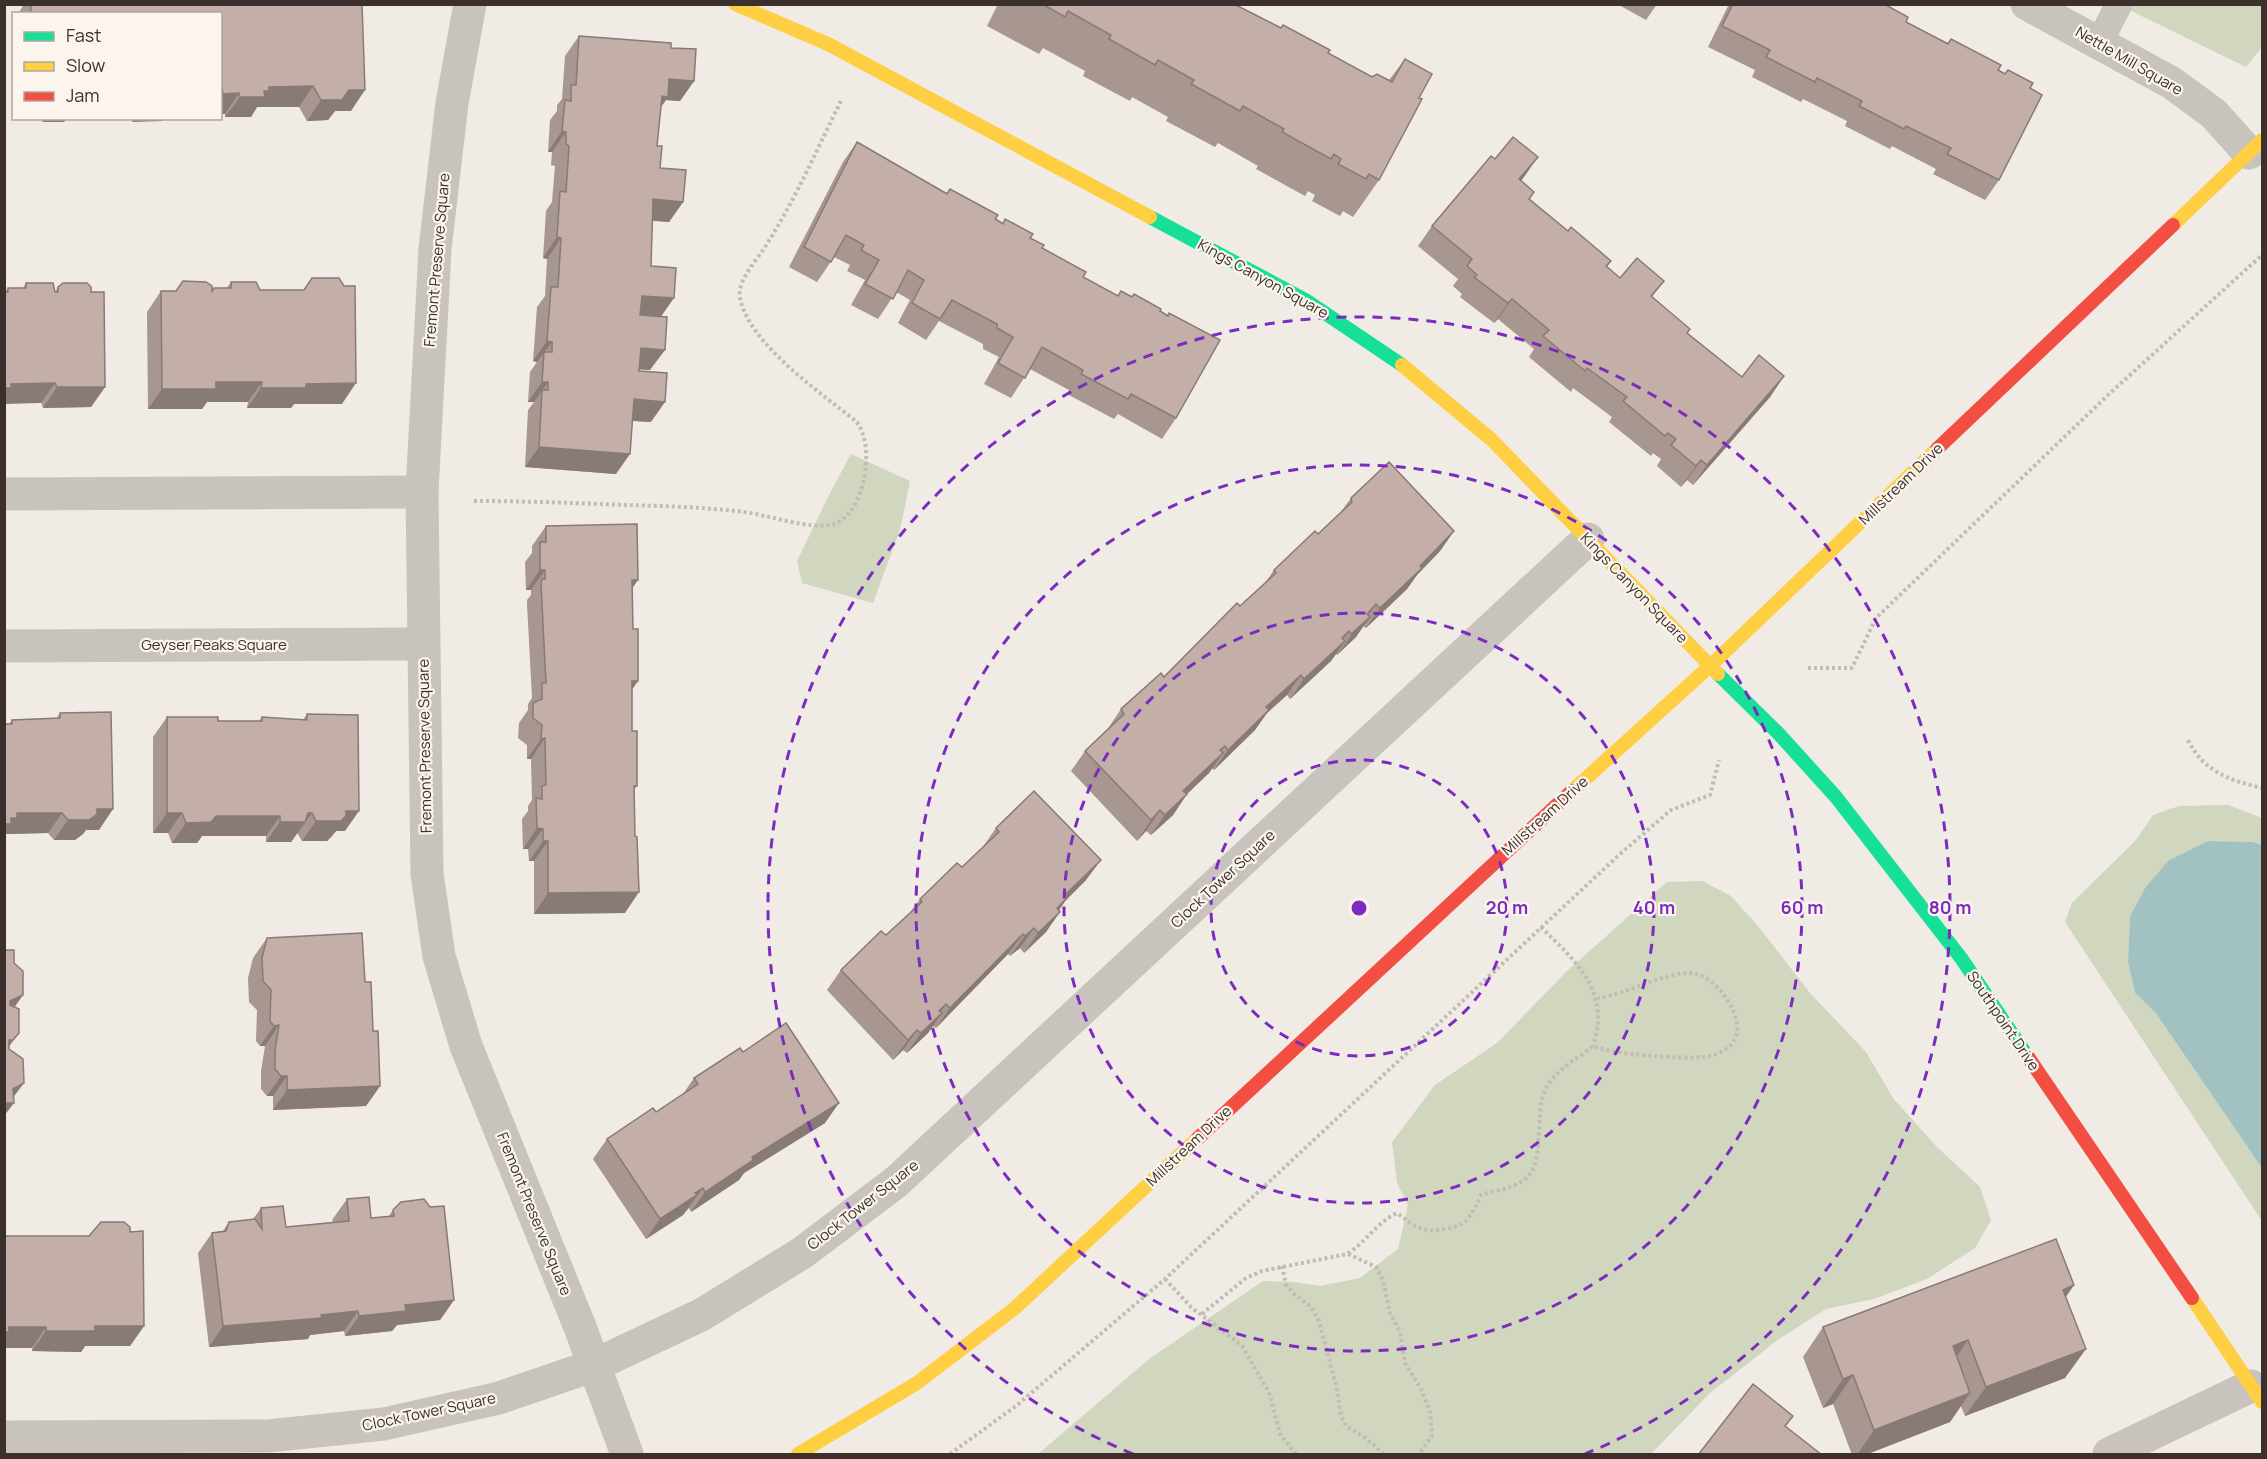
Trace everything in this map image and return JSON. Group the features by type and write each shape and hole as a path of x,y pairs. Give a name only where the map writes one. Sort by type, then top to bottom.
{"street":[{"name":"Fremont Preserve Square","path":"470,4 452,103 435,249 422,492 427,874 439,956 466,1046 595,1365 627,1455"},
{"name":"Kings Canyon Square","path":"735,4 828,44 1307,301 1404,366 1492,440 1710,666"},
{"name":"Nettle Mill Square","path":"2027,4 2172,83 2214,114 2258,153"},
{"name":"Millstream Drive","path":"798,1455 917,1383 1015,1308 1710,666 2258,153"},
{"path":"4,494 422,492"},
{"name":"Clock Tower Square","path":"4,1437 268,1436 384,1425 499,1398 595,1365 701,1315 802,1253 896,1182 1588,539"},
{"name":"Geyser Peaks Square","path":"4,646 423,644"},
{"name":"Southpoint Drive","path":"1710,666 1778,733 1836,797 1961,958 2257,1394"},
{"path":"2109,1455 2257,1394"}],"lane":[{"path":"2099,43 2119,4"}],"path":[{"path":"474,501 679,507 744,512 810,524 830,525 842,520 853,508 859,496 866,466 864,435 857,422 759,338 750,325 740,297 743,280 781,223 844,95"},
{"path":"1808,668 1852,668 1876,618 2108,395 2262,255"},
{"path":"2188,740 2195,753 2209,768 2234,781 2262,788"},
{"path":"950,1455 1016,1406 1165,1279 1620,854 1671,810 1710,795 1719,760"},
{"path":"1202,1314 1246,1278 1262,1271 1347,1254 1359,1247 1388,1217 1397,1213 1416,1227 1431,1232 1460,1227 1471,1216 1481,1195 1522,1182 1536,1163 1541,1103 1546,1089 1555,1077 1593,1046 1599,1029 1598,998 1587,976 1541,927"},
{"path":"1593,1046 1604,1050 1632,1053 1705,1058 1727,1049 1734,1041 1738,1031 1733,1010 1718,987 1707,978 1693,973 1678,974 1615,996 1598,998"},
{"path":"1347,1254 1377,1267 1383,1280 1390,1313 1400,1332 1405,1363 1421,1389 1430,1412 1432,1436 1419,1455"},
{"path":"1282,1266 1286,1284 1293,1293 1311,1307 1319,1321 1337,1389 1341,1416 1346,1426 1364,1437 1384,1455"},
{"path":"1165,1279 1191,1307 1242,1346 1269,1392 1280,1434 1296,1455"}],"green space":[{"path":"2119,5 2262,5 2262,47 2246,67"},
{"path":"851,454 910,481 900,530 873,603 802,583 797,561"},
{"path":"2228,805 2262,818 2262,845 2253,842 2208,841 2168,862 2145,888 2130,916 2128,962 2135,993 2155,1012 2262,1168 2262,1221 2065,922 2072,903 2136,840 2153,815 2179,806"},
{"path":"1702,881 1731,896 1758,926 1810,993 1866,1052 1893,1098 1937,1147 1980,1187 1991,1220 1975,1248 1927,1279 1874,1299 1826,1309 1779,1339 1710,1393 1651,1454 1038,1454 1149,1359 1263,1281 1320,1286 1360,1278 1398,1249 1408,1205 1397,1183 1392,1142 1435,1085 1497,1043 1566,972 1667,882"}],"water":[{"path":"2208,841 2253,842 2262,845 2262,1168 2155,1012 2135,993 2128,962 2130,916 2145,888 2168,861"}],"building":[{"path":"31,4 362,4 365,90 349,90 342,100 321,100 313,86 269,87 269,91 264,91 265,97 240,97 239,93 223,94 222,12 31,12"},
{"path":"1042,4 1234,4 1281,28 1283,25 1330,50 1328,53 1372,77 1377,74 1392,82 1405,59 1432,74 1419,98 1422,99 1379,180 1369,174 1366,179 1338,164 1341,159 1334,154 1331,159 1282,132 1284,129 1243,106 1240,111 1191,84 1194,80 1158,60 1155,65 1109,39 1111,35 1068,11 1065,17"},
{"path":"1733,4 1884,4 1908,17 1906,22 1948,44 1951,39 2001,65 1998,70 2005,74 2008,70 2033,83 2030,88 2042,95 1999,180 1947,154 1951,148 1906,126 1904,129 1859,106 1862,101 1817,78 1815,82 1766,57 1770,50 1722,26"},
{"path":"579,36 671,43 671,48 696,49 694,81 669,79 668,97 662,96 657,146 662,146 660,168 686,170 683,202 653,199 651,266 676,268 674,298 642,296 640,315 667,317 665,350 641,348 639,371 667,373 665,402 634,399 630,454 539,447 542,390 548,390 548,382 542,382 544,352 552,352 552,342 547,341 551,287 558,287 561,238 557,237 560,191 566,192 569,146 566,144 566,132 562,131 565,100 571,101 571,85 576,85"},
{"path":"1513,137 1538,157 1519,179 1534,192 1529,199 1568,231 1571,227 1611,261 1606,266 1620,278 1637,258 1664,281 1651,296 1690,329 1687,333 1742,377 1759,355 1784,376 1707,465 1701,460 1696,466 1671,445 1676,439 1668,433 1665,436 1623,401 1627,397 1587,368 1585,371 1543,336 1549,330 1512,299 1508,303 1474,277 1477,275 1467,266 1472,259 1432,226 1491,156 1495,159"},
{"path":"857,142 947,194 950,189 998,215 995,219 1003,224 1005,219 1033,234 1030,238 1044,245 1042,248 1086,272 1083,277 1118,296 1121,291 1132,297 1134,294 1161,309 1160,311 1168,316 1169,313 1220,340 1176,418 1131,394 1128,399 1081,374 1083,370 1042,347 1025,378 998,363 1013,337 997,328 997,324 952,300 940,319 912,303 924,280 908,270 893,299 865,284 879,260 861,250 864,245 846,235 831,262 804,247"},
{"path":"312,278 339,278 344,286 355,286 356,383 306,384 306,388 261,388 262,382 216,382 216,389 162,389 161,291 176,291 183,281 206,282 212,286 212,292 214,288 231,288 231,282 256,282 260,290 304,290"},
{"path":"26,283 53,283 55,292 58,292 58,287 63,283 87,283 91,287 91,292 104,292 105,387 57,387 55,383 11,384 11,388 4,388 4,292 8,292 8,288 26,288"},
{"path":"1389,462 1454,531 1420,566 1422,568 1380,608 1376,604 1367,614 1370,617 1351,634 1349,631 1342,638 1345,641 1304,679 1301,675 1266,707 1269,710 1228,750 1225,746 1220,750 1223,753 1183,791 1187,794 1165,815 1160,810 1151,820 1085,751 1124,714 1121,709 1161,673 1164,677 1237,603 1240,606 1276,573 1274,570 1315,531 1318,534 1352,502 1351,498"},
{"path":"637,524 638,580 632,580 633,629 638,629 638,681 632,681 632,731 637,731 637,786 634,786 639,892 548,893 548,841 543,841 543,829 537,828 536,798 542,799 542,786 546,785 545,738 541,739 542,725 533,718 533,703 542,699 542,683 546,683 541,584 542,579 545,579 545,570 540,570 540,542 546,542 546,526"},
{"path":"111,712 113,809 97,809 97,814 89,820 68,820 62,813 17,813 17,818 11,818 11,824 4,824 4,724 12,724 12,720 60,718 60,713"},
{"path":"307,714 358,715 359,811 346,811 346,816 341,821 316,821 312,813 308,813 305,822 280,822 280,816 216,816 211,822 186,823 182,813 167,813 167,717 218,717 218,721 262,721 262,717 307,720"},
{"path":"1034,791 1101,860 1064,896 1067,898 1057,908 1060,912 1038,933 1034,928 1025,936 1023,934 950,1008 946,1004 939,1011 942,1013 921,1033 917,1030 908,1040 841,970 881,931 886,935 922,902 920,899 957,863 962,867 999,832 996,828"},
{"path":"362,933 365,982 371,982 373,1031 378,1031 380,1086 287,1090 287,1076 281,1076 275,1069 279,1025 274,1026 270,1021 271,990 263,981 262,958 267,938"},
{"path":"4,950 14,950 14,963 23,971 23,995 10,1001 10,1005 19,1009 19,1033 13,1040 9,1040 9,1049 23,1059 24,1083 13,1089 14,1103 4,1103"},
{"path":"786,1023 839,1103 752,1157 753,1160 705,1192 703,1188 695,1193 697,1195 660,1219 607,1139 653,1108 656,1112 698,1084 694,1078 740,1048 743,1052"},
{"path":"369,1197 371,1218 394,1216 393,1210 401,1202 424,1199 430,1207 444,1206 454,1300 405,1305 406,1311 359,1316 358,1311 321,1315 322,1318 223,1326 212,1233 226,1231 229,1222 255,1219 262,1229 261,1208 283,1206 286,1227 349,1221 347,1199"},
{"path":"101,1222 124,1222 130,1227 130,1232 143,1231 144,1326 95,1326 95,1331 46,1331 46,1327 9,1327 9,1332 4,1332 4,1236 89,1236"},
{"path":"2056,1239 2074,1285 2063,1290 2086,1349 1986,1387 1968,1340 1953,1346 1970,1393 1874,1430 1853,1375 1843,1379 1823,1327"},
{"path":"1753,1384 1793,1416 1785,1426 1822,1455 1698,1455"}],"traffic: fast":[{"path":"1150,217 1307,301 1402,365"},
{"path":"1718,674 1778,733 1836,797 1961,958 2028,1057"}],"traffic: slow":[{"path":"735,4 828,44 1150,217"},
{"path":"2173,225 2262,140"},
{"path":"1402,365 1492,440 1718,674"},
{"path":"1572,791 1710,666 1937,449"},
{"path":"798,1454 917,1383 1015,1308 1198,1138"},
{"path":"2192,1298 2262,1402"}],"traffic: jam":[{"path":"1937,449 2173,225"},
{"path":"1198,1138 1572,791"},
{"path":"2028,1057 2192,1298"}]}
